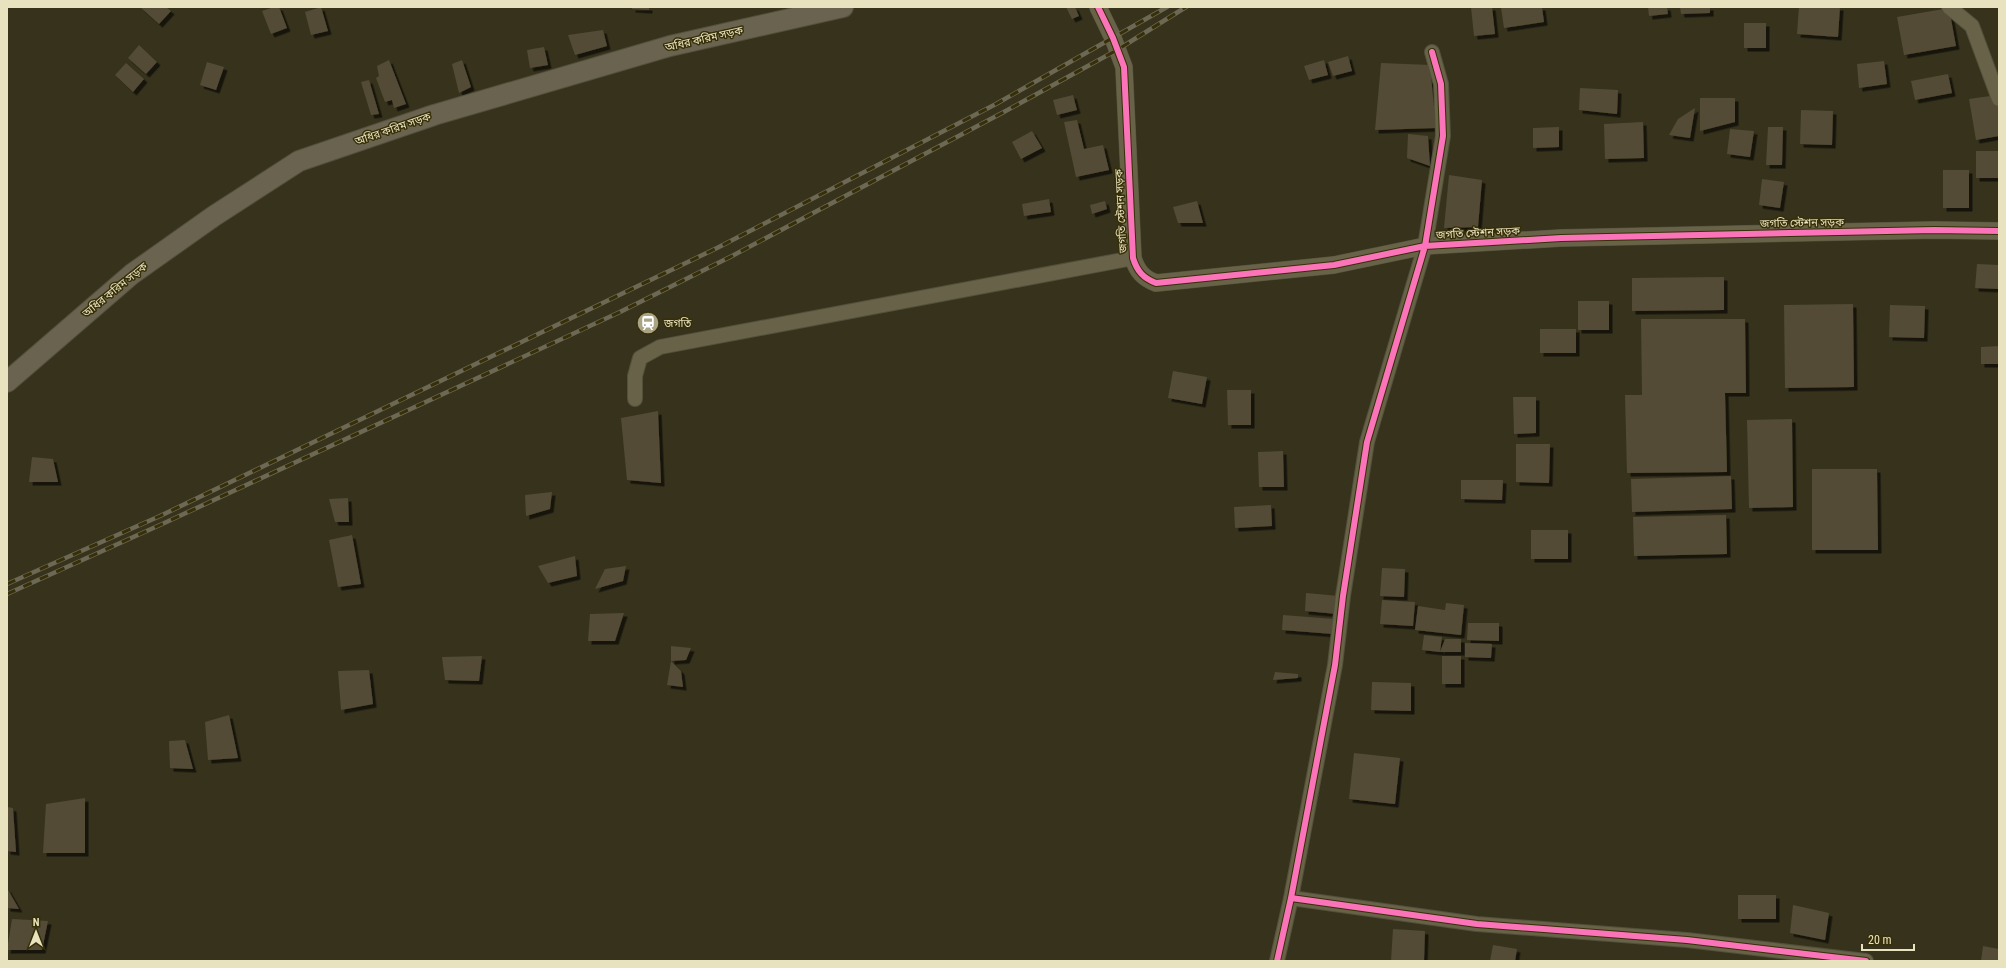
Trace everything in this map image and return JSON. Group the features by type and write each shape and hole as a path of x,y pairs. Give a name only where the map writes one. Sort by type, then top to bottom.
{"main road":[{"name":"অধির করিম সড়ক","path":"7,382 132,274 214,216 298,161 434,115 670,46 843,7"}],"street":[{"name":"জগতি স্টেশন সড়ক","path":"1098,7 1113,38 1124,67 1133,258 1136,267 1141,274 1156,283 1334,265 1425,246 1561,238 1934,230 1999,231"},
{"path":"1949,7 1972,26 1999,99"},
{"path":"1277,961 1291,898 1335,665 1343,596 1367,442 1425,246 1443,136 1441,84 1432,52"},
{"path":"635,399 635,376 640,358 660,347 1133,258"},
{"path":"1291,898 1477,924 1687,940 1866,961"}],"building":[{"path":"140,7 166,7 171,11 159,24"},
{"path":"279,7 287,28 271,34 262,11"},
{"path":"321,7 328,31 311,35 305,12"},
{"path":"632,7 649,7 649,10 632,9"},
{"path":"1066,7 1075,7 1079,16 1072,19"},
{"path":"1471,7 1492,7 1495,34 1474,36"},
{"path":"1501,7 1542,7 1544,22 1504,28"},
{"path":"1648,7 1667,7 1668,14 1649,16"},
{"path":"1680,7 1710,7 1710,13 1681,14"},
{"path":"1799,7 1840,7 1838,37 1797,34"},
{"path":"1949,8 1956,46 1904,55 1897,17"},
{"path":"1744,23 1766,23 1766,48 1744,48"},
{"path":"603,30 607,46 575,55 568,35"},
{"path":"139,45 157,62 146,74 128,58"},
{"path":"544,47 548,65 530,68 527,50"},
{"path":"1348,56 1352,71 1333,76 1328,62"},
{"path":"389,60 406,104 394,108 392,100 385,102 376,78 379,76 377,66"},
{"path":"462,60 471,87 459,93 452,64"},
{"path":"1324,60 1328,75 1309,80 1304,66"},
{"path":"1884,61 1887,84 1859,88 1857,64"},
{"path":"207,62 224,67 216,90 200,85"},
{"path":"126,63 144,79 133,92 115,75"},
{"path":"1381,63 1430,65 1436,128 1375,130"},
{"path":"1948,74 1952,93 1915,100 1911,81"},
{"path":"369,80 379,114 371,115 361,82"},
{"path":"1580,88 1618,90 1617,114 1579,110"},
{"path":"1073,95 1077,110 1057,115 1053,100"},
{"path":"1997,95 1999,108 1999,136 1976,140 1969,99"},
{"path":"1700,98 1735,98 1735,122 1700,131"},
{"path":"1695,108 1690,138 1669,135 1678,119"},
{"path":"1801,110 1833,111 1832,145 1800,144"},
{"path":"1077,120 1084,149 1103,145 1109,170 1076,177 1064,122"},
{"path":"1643,122 1644,158 1605,159 1604,124"},
{"path":"1559,127 1559,147 1533,148 1533,128"},
{"path":"1768,127 1783,127 1782,165 1766,165"},
{"path":"1730,129 1754,131 1750,157 1727,154"},
{"path":"1032,131 1042,148 1021,159 1012,142"},
{"path":"1408,134 1428,136 1430,166 1407,158"},
{"path":"1976,151 1999,151 1999,178 1976,178"},
{"path":"1943,170 1969,170 1969,208 1943,208"},
{"path":"1449,175 1482,180 1478,227 1444,228"},
{"path":"1762,179 1784,182 1780,208 1759,205"},
{"path":"1049,199 1051,212 1024,216 1022,204"},
{"path":"1105,201 1107,209 1092,214 1090,205"},
{"path":"1197,201 1203,223 1178,223 1173,207"},
{"path":"1977,264 1999,265 1999,289 1975,288"},
{"path":"1724,277 1724,310 1632,311 1632,278"},
{"path":"1578,301 1609,301 1609,330 1578,330"},
{"path":"1853,304 1854,387 1785,388 1784,305"},
{"path":"1890,305 1925,306 1924,338 1889,337"},
{"path":"1641,319 1745,319 1746,393 1725,393 1727,472 1627,473 1625,395 1642,395"},
{"path":"1540,329 1576,329 1576,353 1540,353"},
{"path":"1999,346 1999,364 1981,364 1981,347"},
{"path":"1173,371 1207,377 1202,404 1168,398"},
{"path":"1227,390 1251,390 1251,425 1228,425"},
{"path":"1513,397 1536,397 1536,433 1514,434"},
{"path":"658,411 661,483 627,480 621,418"},
{"path":"1792,419 1793,507 1749,508 1747,420"},
{"path":"1516,444 1550,444 1549,483 1516,482"},
{"path":"1283,451 1284,487 1259,487 1258,452"},
{"path":"32,457 53,459 58,482 29,482"},
{"path":"1812,469 1877,469 1878,550 1812,550"},
{"path":"1731,476 1732,509 1632,512 1631,479"},
{"path":"1461,480 1503,480 1502,500 1461,499"},
{"path":"552,492 550,509 526,516 525,495"},
{"path":"348,498 349,522 335,522 329,499"},
{"path":"1271,505 1272,526 1235,528 1234,507"},
{"path":"1726,515 1727,554 1634,556 1633,517"},
{"path":"1531,530 1568,530 1568,559 1531,559"},
{"path":"352,535 361,584 338,587 329,540"},
{"path":"575,556 577,576 548,583 538,566"},
{"path":"626,566 623,581 595,589 605,569"},
{"path":"1382,568 1405,569 1404,597 1380,596"},
{"path":"1306,593 1339,596 1337,614 1305,611"},
{"path":"1382,600 1415,602 1413,626 1380,624"},
{"path":"1446,603 1464,605 1461,635 1415,630 1418,606 1445,610"},
{"path":"624,613 615,641 588,641 590,614"},
{"path":"1283,615 1334,619 1333,634 1282,630"},
{"path":"1468,623 1499,623 1499,641 1467,640"},
{"path":"1424,635 1442,637 1440,652 1422,650"},
{"path":"1445,639 1461,639 1461,652 1440,652"},
{"path":"1465,643 1492,644 1491,658 1465,657"},
{"path":"671,646 691,648 686,660 671,661"},
{"path":"482,656 479,681 445,680 442,657"},
{"path":"1442,656 1461,656 1461,684 1442,684"},
{"path":"671,661 681,671 683,687 667,685"},
{"path":"369,670 373,704 341,710 338,671"},
{"path":"1275,672 1298,674 1298,678 1273,680"},
{"path":"1372,682 1411,683 1411,711 1371,710"},
{"path":"229,715 238,758 208,760 205,722"},
{"path":"185,740 193,769 170,768 169,741"},
{"path":"1354,753 1400,758 1395,804 1349,799"},
{"path":"85,798 85,853 43,853 46,804"},
{"path":"7,807 13,808 16,852 7,851"},
{"path":"7,888 19,909 7,908"},
{"path":"1738,895 1776,895 1776,919 1738,919"},
{"path":"1793,905 1829,913 1825,940 1790,933"},
{"path":"12,919 48,921 42,950 7,950"},
{"path":"1393,929 1425,931 1424,961 1391,961"},
{"path":"1493,945 1517,949 1515,961 1490,961"},
{"path":"1983,946 1999,949 1999,961 1981,961"}],"railway":[{"path":"7,584 160,516 717,248 996,104 1167,7"},
{"path":"7,594 160,525 620,312 732,256 1002,113 1117,50 1186,7"}],"cycle path":[{"path":"1098,7 1113,38 1124,67 1133,258 1136,267 1141,274 1147,279 1156,283 1334,265 1425,246 1561,238 1934,230 1999,231"},
{"path":"1277,961 1291,898 1335,665 1343,596 1367,442 1425,246 1443,136 1441,84 1432,52"},
{"path":"1291,898 1477,924 1687,940 1866,961"}],"place":[{"name":"জগতি","path":"648,323"}]}
